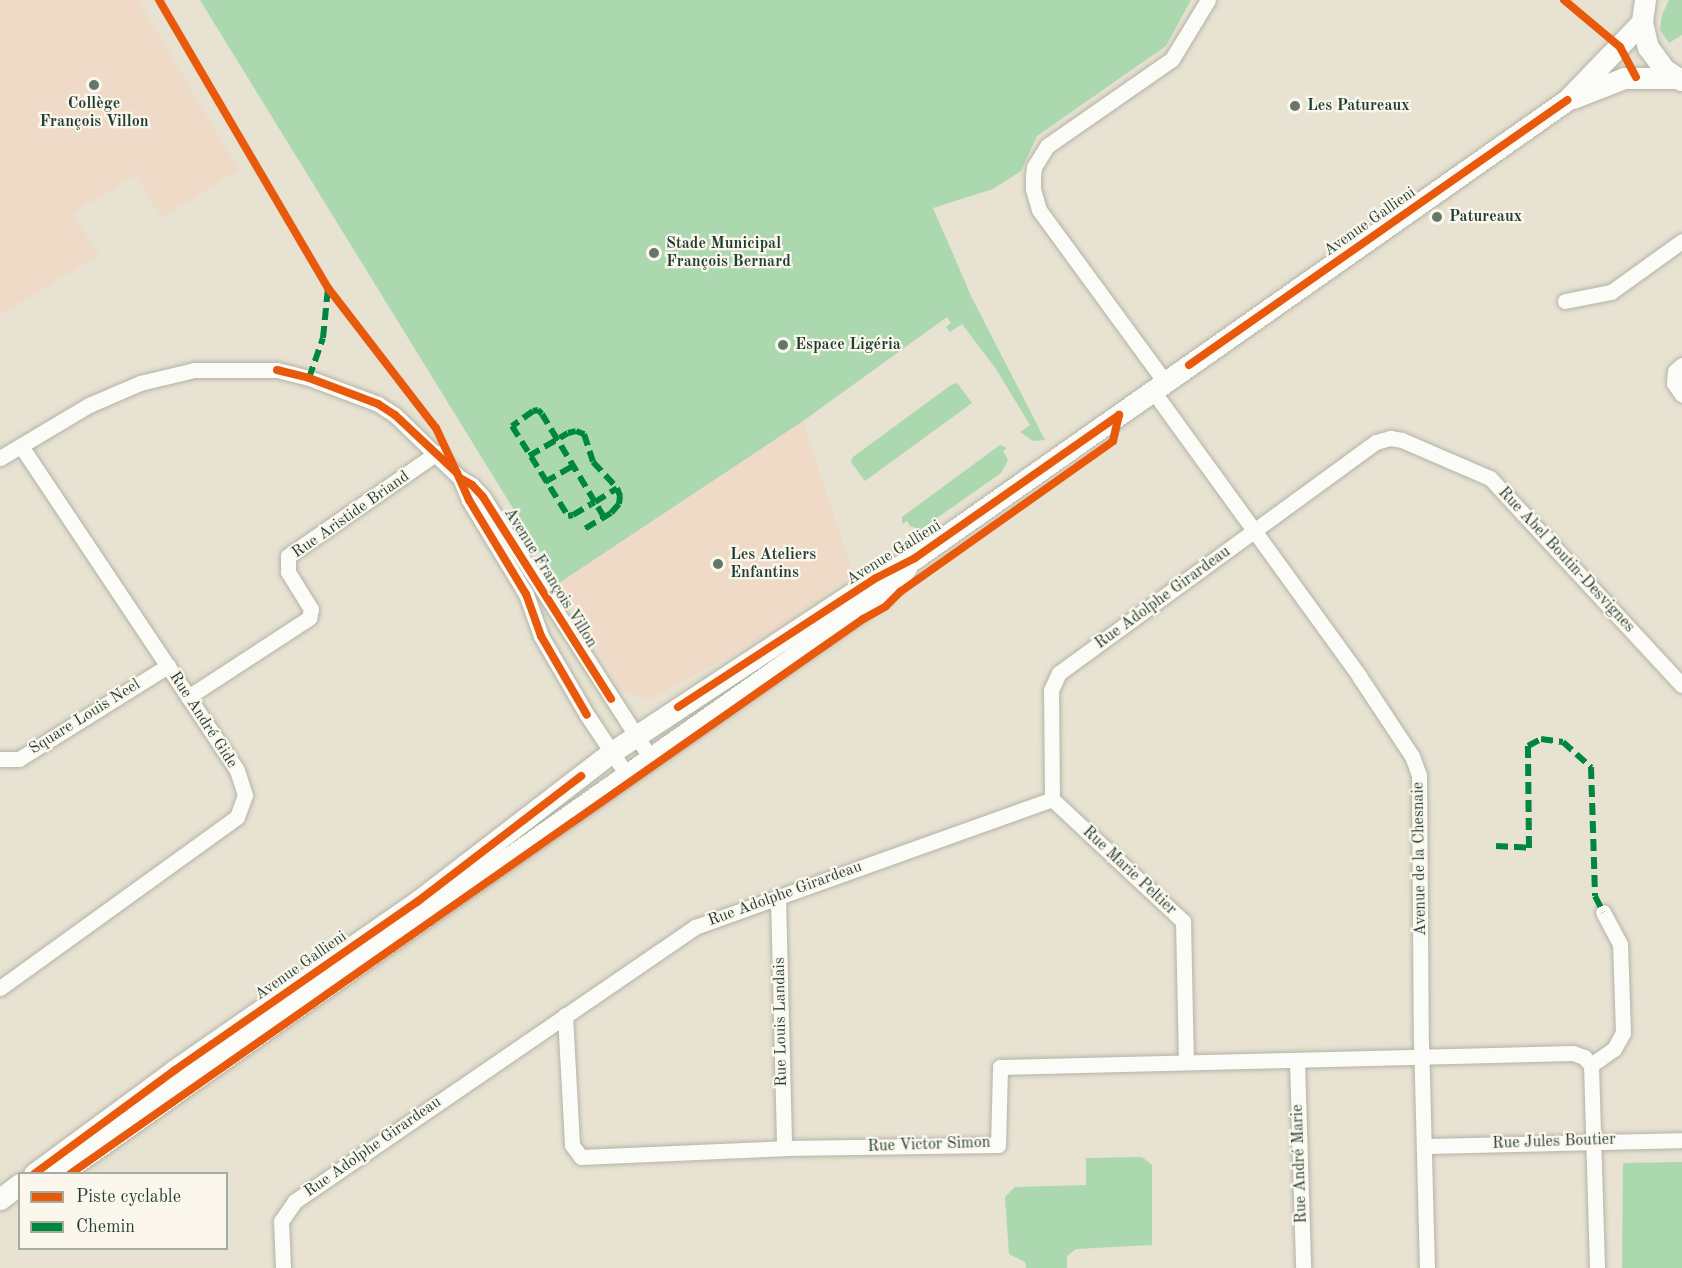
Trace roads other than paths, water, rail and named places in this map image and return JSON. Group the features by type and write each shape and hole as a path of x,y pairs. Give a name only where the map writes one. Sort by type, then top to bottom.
{"main road":[{"name":"Avenue Gallieni","path":"1567,100 1645,9"},
{"path":"1645,9 1651,53 1665,70 1679,79"},
{"name":"Avenue Gallieni","path":"35,1172 176,1070 417,902 612,752 876,578 915,558 1567,100 1624,78 1679,79"},
{"name":"Avenue Gallieni","path":"61,1172 881,596 915,558"},
{"path":"0,1199 18,1186"},
{"path":"0,1215 18,1203"}],"street":[{"name":"Avenue de la Chesnaie","path":"1208,0 1172,59 1047,146 1034,167 1033,189 1040,210 1254,531 1359,676 1412,756 1419,775 1422,1056 1428,1268"},
{"path":"1565,301 1611,292 1682,241"},
{"path":"1682,365 1675,371 1674,383 1682,395"},
{"name":"Avenue François Villon","path":"0,458 89,405 140,383 194,370 267,369 309,378 378,404 395,415 483,497 651,759"},
{"name":"Rue Abel Boutin-Desvignes","path":"1254,531 1376,442 1390,438 1402,440 1490,478 1682,685"},
{"name":"Rue André Gide","path":"0,988 237,817 245,795 237,770 21,446"},
{"name":"Rue Aristide Briand","path":"188,697 309,618 311,609 288,572 288,556 437,453"},
{"name":"Avenue François Villon","path":"460,478 469,500 526,594 541,636 627,775"},
{"name":"Rue Adolphe Girardeau","path":"283,1268 281,1221 294,1201 695,927 1052,799 1051,690 1059,673 1254,531"},
{"name":"Square Louis Neel","path":"0,759 19,759 168,666"},
{"name":"Rue Marie Peltier","path":"1052,799 1182,921 1186,1061"},
{"name":"Rue Louis Landais","path":"778,897 784,1148"},
{"path":"1597,1268 1591,1065 1614,1049 1623,1033 1620,944 1603,912"},
{"name":"Rue Victor Simon","path":"565,1015 572,1145 581,1157 784,1148 998,1145 1000,1067 1566,1053 1584,1057 1591,1065"},
{"name":"Rue André Marie","path":"1297,1061 1303,1268"},
{"name":"Rue Jules Boutier","path":"1425,1146 1682,1140"}],"place":[{"name":"Collège François Villon","path":"94,85"},
{"name":"Les Patureaux","path":"1295,106"},
{"name":"Patureaux","path":"1437,217"},
{"name":"Stade Municipal François Bernard","path":"654,253"},
{"name":"Espace Ligéria","path":"783,345"},
{"name":"Les Ateliers Enfantins","path":"718,564"}]}
